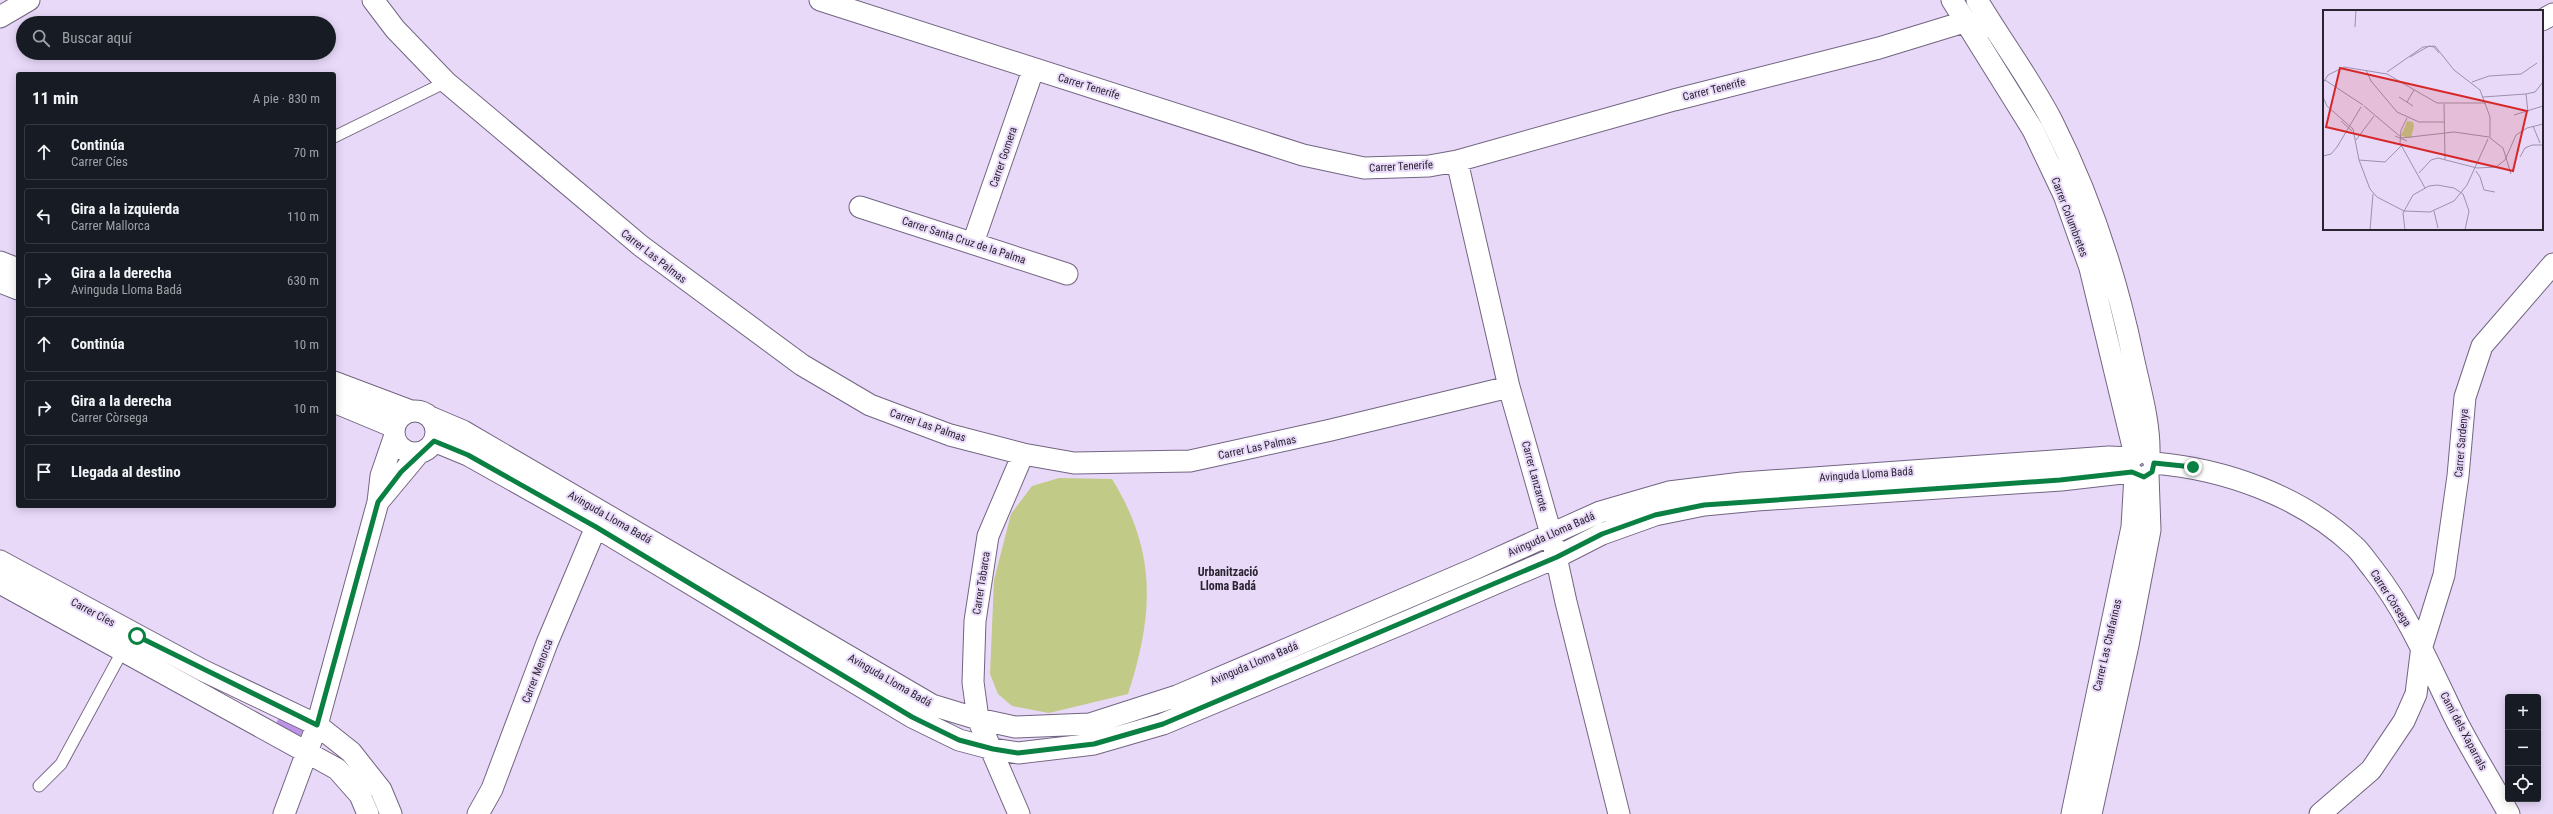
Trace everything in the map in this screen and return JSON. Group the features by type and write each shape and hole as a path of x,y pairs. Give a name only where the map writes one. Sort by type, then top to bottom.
{"street":[{"path":"0,17 29,0"},
{"name":"Carrer Las Palmas","path":"373,0 395,29 446,82 641,246 802,365 870,405 950,434 1023,454 1074,463 1190,461 1331,430 1510,387"},
{"name":"Carrer Tenerife","path":"820,0 1033,70 1303,155 1364,168 1429,166 1457,161 1674,100 1879,48 1964,22"},
{"name":"Carrer Columbretes","path":"1952,0 1964,22 2032,130 2064,195 2090,268 2141,465"},
{"name":"Carrer Columbretes","path":"1977,0 2051,120 2086,192 2109,261 2127,328 2149,434 2141,465"},
{"path":"2543,19 2553,14"},
{"path":"1964,22 1994,27"},
{"name":"Carrer Gomera","path":"973,243 1033,70"},
{"name":"Carrer Lanzarote","path":"1457,161 1510,387 1557,557 1566,602 1619,814"},
{"name":"Carrer Santa Cruz de la Palma","path":"860,207 1067,274"},
{"path":"0,262 16,268"},
{"name":"Carrer Sardenya","path":"2422,646 2444,574 2458,476 2465,397 2482,346 2553,264"},
{"path":"0,282 16,288"},
{"name":"Avinguda Lloma Badá","path":"336,383 463,431 932,705 978,719 1015,727 1090,724 1177,696 1600,512 1670,492 1742,483 2109,457 2141,465"},
{"path":"336,403 394,433 406,452 427,447"},
{"path":"284,814 317,725 378,502 381,476 394,433 400,416 421,414 436,429 427,447 378,502"},
{"name":"Avinguda Lloma Badá","path":"427,447 468,455 596,527 912,717 959,740 993,749 1018,753 1094,744 1163,724 1557,557 1602,534 1655,515 1704,505 2060,480 2141,465"},
{"name":"Carrer Tabarca","path":"1019,814 1010,799 993,749 978,719 973,682 976,621 988,536 1023,454"},
{"name":"Carrer Còrsega","path":"2141,465 2193,467 2251,485 2303,507 2354,546 2387,588 2422,646"},
{"name":"Carrer Las Chafarinas","path":"2072,814 2132,527 2141,465"},
{"name":"Carrer Las Chafarinas","path":"2091,814 2128,645 2150,530 2141,465"},
{"name":"Carrer Menorca","path":"478,814 492,789 547,643 596,527"},
{"name":"Carrer Cíes","path":"0,561 202,670 317,725"},
{"name":"Carrer Cíes","path":"0,583 123,650 306,754"},
{"path":"2320,814 2371,770 2404,721 2416,694 2422,646"},
{"name":"Camí dels Xaparrals","path":"2422,646 2458,722 2509,814"},
{"path":"317,725 352,752 381,790 391,814"},
{"path":"306,754 336,769 360,795 368,814"}],"lane":[{"path":"336,136 446,82"},
{"path":"39,786 61,764 123,650"}],"green space":[{"path":"1059,478 1112,479 1127,506 1137,532 1144,558 1147,584 1146,610 1143,637 1137,665 1128,694 1049,713 1012,706 998,694 990,674 994,580 1011,514 1032,486"}],"building":[{"path":"280,715 304,728 300,737 276,724"}],"district":[{"name":"Urbanització Lloma Badá","path":"1228,579"}],"route":[{"path":"137,636 202,670 317,725 378,502 401,472 419,453 430,447 434,441 468,455 596,527 912,717 959,740 993,749 1018,753 1094,744 1163,724 1557,557 1602,534 1655,515 1704,505 1757,500 2060,480 2132,472 2139,477 2144,477 2152,472 2154,463 2193,467"}]}
